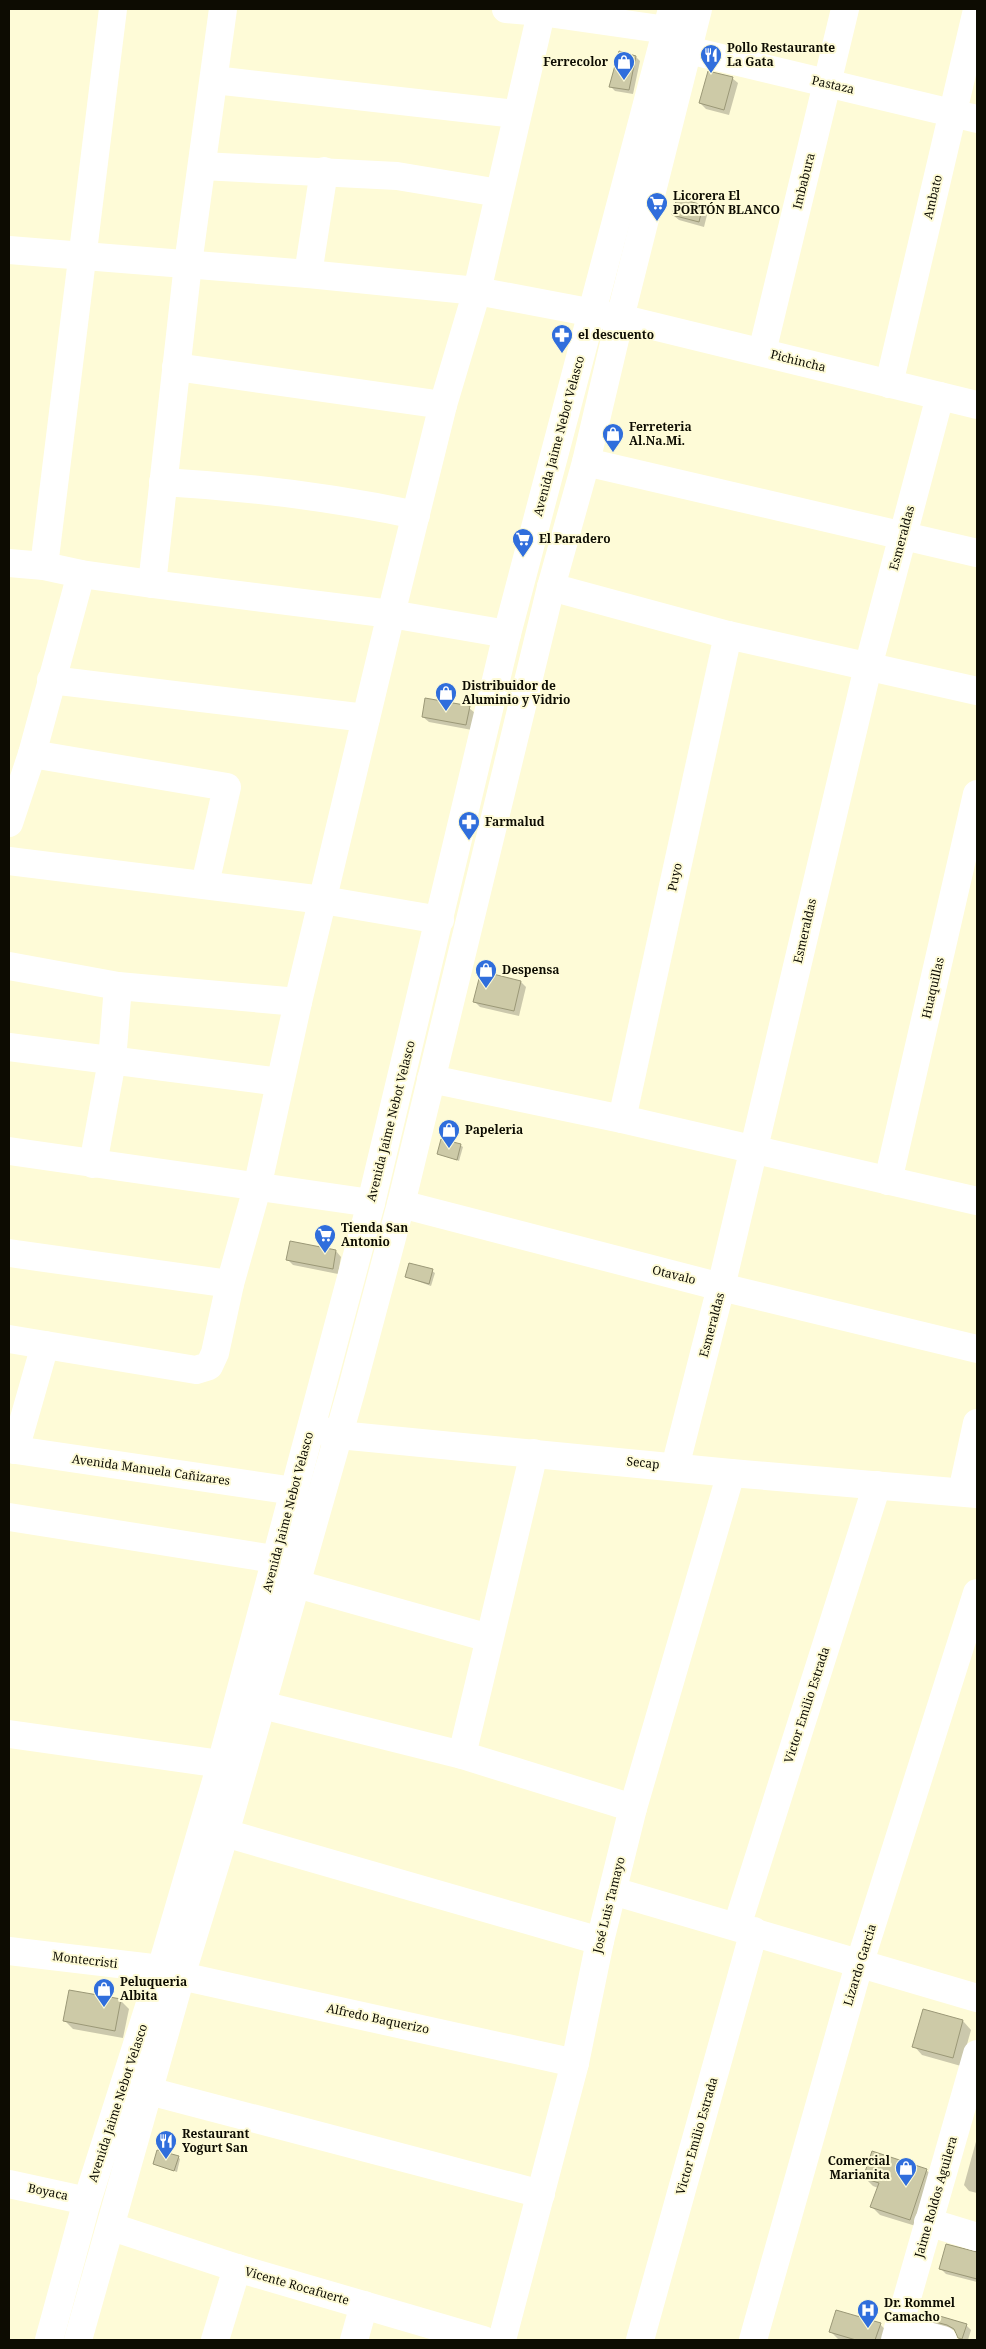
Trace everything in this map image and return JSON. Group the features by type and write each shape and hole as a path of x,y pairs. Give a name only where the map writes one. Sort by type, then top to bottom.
{"street":[{"path":"44,566 113,9"},
{"path":"152,584 188,264 223,9"},
{"path":"506,9 669,20"},
{"name":"Avenida Jaime Nebot Velasco","path":"49,2340 87,2201 171,1972 225,1834 339,1435 401,1204 551,587 586,462 620,318 698,9"},
{"name":"Imbabura","path":"762,352 845,9"},
{"path":"9,1338 196,1370 209,1366 215,1352 230,1284 258,1188 298,1002 391,614 443,405 477,291 516,114 542,10"},
{"name":"Ambato","path":"889,384 965,116 977,10"},
{"name":"Avenida Jaime Nebot Velasco","path":"78,2340 112,2227 149,2091 171,1972 220,1764 371,1204 507,634 669,20"},
{"name":"Pastaza","path":"688,50 965,116"},
{"path":"214,80 516,114"},
{"path":"202,166 397,176 499,193"},
{"path":"308,274 324,171"},
{"name":"Pichincha","path":"9,250 308,274 477,291 620,318 977,405"},
{"path":"176,367 443,405"},
{"name":"Esmeraldas","path":"675,1466 722,1287 753,1148 868,667 940,396"},
{"path":"586,462 977,553"},
{"path":"163,482 302,494 354,502 416,515"},
{"path":"9,563 44,566 81,574 152,584 391,614 507,634"},
{"path":"9,823 32,754 81,574"},
{"path":"551,587 728,635 977,691"},
{"name":"Puyo","path":"622,1119 728,635"},
{"path":"51,680 366,718"},
{"path":"32,754 227,787 206,884"},
{"name":"Huaquillas","path":"888,1181 977,794"},
{"path":"9,861 323,900 440,920"},
{"path":"9,966 118,986 298,1002"},
{"path":"93,1164 112,1061 118,986"},
{"path":"9,1047 280,1082"},
{"path":"431,1079 753,1148 977,1201"},
{"path":"9,1152 371,1204"},
{"name":"Otavalo","path":"401,1204 722,1287 977,1349"},
{"path":"9,1252 230,1284"},
{"path":"12,1449 45,1344"},
{"path":"970,1493 977,1423"},
{"name":"Secap","path":"311,1427 339,1435 675,1466 731,1473 970,1493"},
{"name":"Avenida Manuela Cañizares","path":"12,1449 294,1491"},
{"path":"462,1755 534,1453"},
{"name":"José Luis Tamayo","path":"502,2340 576,2063 600,1941 633,1808 731,1473"},
{"name":"Victor Emilio Estrada","path":"640,2340 746,1929 878,1485"},
{"path":"9,1517 278,1547 309,1539"},
{"path":"297,1584 489,1638"},
{"name":"Lizardo Garcia","path":"754,2340 859,1965 977,1593"},
{"path":"262,1706 462,1755 633,1808"},
{"path":"9,1734 220,1764"},
{"path":"225,1834 600,1941"},
{"path":"612,1891 746,1929 859,1965 977,1998"},
{"name":"Montecristi","path":"9,1951 171,1972"},
{"name":"Alfredo Baquerizo","path":"171,1972 576,2063"},
{"name":"Jaime Roldos Aguilera","path":"897,2334 928,2222 970,2108 977,2054"},
{"path":"149,2091 541,2194"},
{"name":"Boyaca","path":"9,2184 87,2201"},
{"path":"928,2222 977,2237"},
{"name":"Vicente Rocafuerte","path":"112,2227 237,2268 483,2340"},
{"path":"215,2340 237,2268"},
{"path":"354,2340 364,2305"},
{"path":"897,2334 943,2340"}],"building":[{"path":"619,51 636,56 629,90 609,87"},
{"path":"708,71 733,77 724,110 699,103"},
{"path":"677,198 703,205 699,222 672,215"},
{"name":"Distribuidor de Aluminio y Vidrio","path":"425,698 470,706 466,725 422,717"},
{"path":"481,971 521,981 514,1011 473,1002"},
{"name":"Papeleria","path":"441,1139 461,1144 457,1160 437,1154"},
{"path":"290,1241 336,1250 333,1269 286,1260"},
{"path":"409,1263 433,1269 429,1284 405,1277"},
{"path":"69,1990 121,1999 115,2031 63,2021"},
{"path":"923,2009 963,2020 953,2058 912,2047"},
{"name":"Restaurant Yogurt San","path":"157,2150 179,2156 174,2171 153,2164"},
{"path":"872,2151 927,2169 910,2220 870,2207 879,2183 863,2178"},
{"path":"946,2244 977,2252 977,2279 939,2269"},
{"path":"836,2310 881,2323 875,2340 856,2340 829,2332"},
{"path":"926,2312 967,2324 962,2339 958,2338 954,2329 947,2325 924,2319"}],"place":[{"name":"Pollo Restaurante La Gata","path":"711,74"},
{"name":"Ferrecolor","path":"624,81"},
{"name":"Licorera El PORTÓN BLANCO","path":"657,222"},
{"name":"el descuento","path":"562,354"},
{"name":"Ferreteria Al.Na.Mi.","path":"613,453"},
{"name":"El Paradero","path":"523,558"},
{"name":"Distribuidor de Aluminio y Vidrio","path":"446,712"},
{"name":"Farmalud","path":"469,841"},
{"name":"Despensa","path":"486,989"},
{"name":"Papeleria","path":"449,1149"},
{"name":"Tienda San Antonio","path":"325,1254"},
{"name":"Peluqueria Albita","path":"104,2008"},
{"name":"Restaurant Yogurt San","path":"166,2160"},
{"name":"Comercial Marianita","path":"906,2187"},
{"name":"Dr. Rommel Camacho","path":"868,2329"}]}
